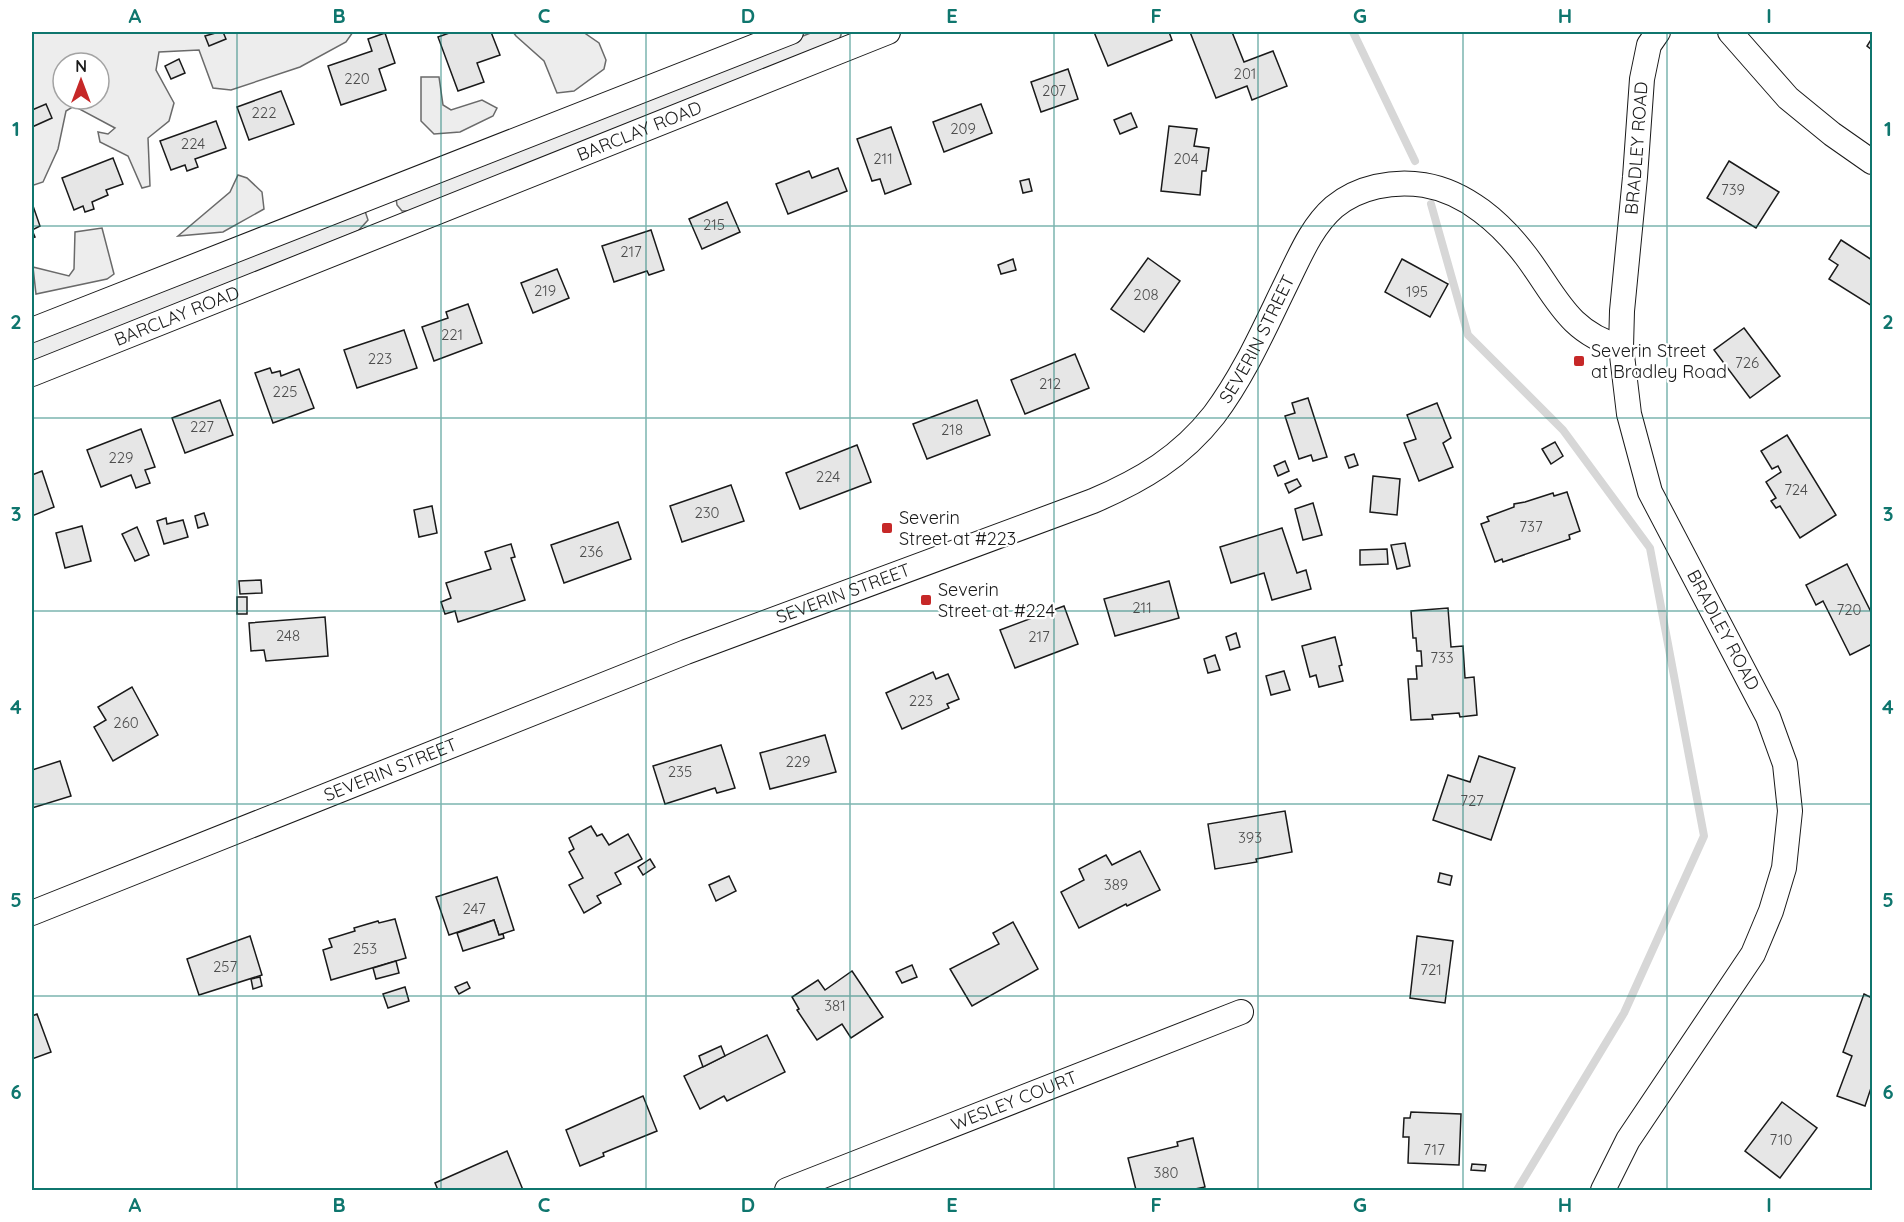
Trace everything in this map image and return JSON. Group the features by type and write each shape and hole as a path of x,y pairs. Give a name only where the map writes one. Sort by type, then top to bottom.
{"street":[{"name":"BARCLAY ROAD","path":"32,330 791,32"},
{"name":"BARCLAY ROAD","path":"32,374 390,231 859,37 888,32"},
{"name":"BRADLEY ROAD","path":"1603,1191 1628,1140 1753,954 1771,911 1784,867 1790,811 1785,764 1768,717 1650,492 1629,414 1621,347 1622,311 1642,79 1649,45 1658,32"},
{"path":"1730,32 1788,98 1832,134 1872,162"},
{"name":"SEVERIN STREET","path":"32,913 686,652 1094,501 1131,484 1164,464 1195,438 1214,414 1251,355 1308,240 1317,227 1333,208 1372,188 1397,184 1426,186 1461,198 1477,207 1526,255 1560,307 1572,321 1598,339 1621,347"},
{"path":"376,195 390,231"},
{"name":"WESLEY COURT","path":"788,1191 1241,1012"}],"shaded area":[{"path":"32,32 353,32 346,42 300,67 231,90 213,88 199,50 159,52 156,70 174,103 169,121 148,138 150,186 142,188 128,156 100,142 98,132 108,134 115,128 83,111 111,111 111,51 51,51 51,111 66,111 58,149 43,182 34,185 32,183"},
{"path":"513,32 583,32 599,43 606,60 604,69 574,91 557,93 544,61"},
{"path":"813,32 841,32 841,35 839,40 409,211 402,211 397,205 396,198"},
{"path":"421,77 439,77 443,105 451,110 482,100 497,108 493,116 460,132 434,134 421,121"},
{"path":"238,175 247,178 262,192 264,209 223,232 178,236 230,192"},
{"path":"365,211 368,220 358,231 32,362 32,338"},
{"path":"102,228 114,274 107,279 36,294 33,267 69,276 74,269 75,232"}],"building":[{"path":"223,32 226,39 209,46 205,36"},
{"path":"452,32 491,32 500,55 477,63 484,82 458,91 438,37"},
{"path":"1094,32 1169,32 1172,40 1108,66"},
{"path":"1190,32 1232,32 1244,62 1273,51 1287,86 1252,100 1247,86 1216,98"},
{"path":"385,33 395,63 379,69 386,90 341,105 328,66 372,51 368,39"},
{"path":"1872,38 1872,50 1867,46"},
{"path":"179,59 185,73 171,79 165,66"},
{"path":"1068,69 1078,99 1041,112 1031,82"},
{"path":"281,91 294,124 249,140 237,107"},
{"path":"46,104 52,118 32,127 32,110"},
{"path":"981,104 992,133 944,152 933,122"},
{"path":"1131,113 1137,127 1120,134 1114,120"},
{"path":"216,121 226,148 195,159 198,167 187,171 185,165 171,170 160,141"},
{"path":"1169,126 1197,129 1194,146 1209,148 1206,171 1202,171 1200,195 1161,191"},
{"path":"891,127 911,184 885,194 880,179 872,181 857,139"},
{"path":"113,158 123,184 106,190 108,195 92,202 94,209 85,212 83,206 74,210 62,178"},
{"path":"1729,161 1779,192 1756,228 1707,198"},
{"path":"838,168 847,191 788,214 776,184 809,171 812,178"},
{"path":"1029,179 1032,191 1023,193 1020,181"},
{"path":"727,202 740,232 702,249 689,219"},
{"path":"32,203 40,226 32,230"},
{"path":"651,230 664,270 649,275 647,271 614,282 602,246"},
{"path":"1841,240 1872,260 1872,306 1829,279 1838,265 1829,259"},
{"path":"1148,258 1180,281 1144,332 1111,309"},
{"path":"1013,259 1016,270 1001,274 998,265"},
{"path":"1402,259 1448,284 1430,317 1385,292"},
{"path":"557,269 569,298 533,313 521,283"},
{"path":"468,304 482,343 434,361 422,327 448,318 446,312"},
{"path":"1744,328 1780,376 1750,398 1714,350"},
{"path":"404,330 417,368 357,388 344,350"},
{"path":"1075,354 1089,388 1025,414 1011,380"},
{"path":"270,368 272,373 280,371 281,376 299,369 314,408 273,423 255,373"},
{"path":"1308,398 1327,457 1313,461 1311,455 1299,459 1285,416 1295,413 1292,403"},
{"path":"220,400 233,435 185,453 172,418"},
{"path":"977,400 990,435 927,459 913,424"},
{"path":"1437,403 1451,438 1443,443 1453,467 1419,481 1404,443 1416,439 1407,415"},
{"path":"141,429 155,467 145,470 150,483 136,488 131,475 101,487 87,450"},
{"path":"1787,435 1836,515 1800,538 1780,506 1776,508 1771,501 1776,498 1766,482 1781,472 1778,466 1772,469 1761,451"},
{"path":"1555,442 1563,456 1551,464 1542,449"},
{"path":"857,445 871,482 800,509 786,473"},
{"path":"1354,454 1358,465 1349,468 1345,457"},
{"path":"1285,461 1289,471 1278,476 1274,466"},
{"path":"42,471 54,507 32,516 32,475"},
{"path":"1373,476 1400,479 1397,515 1370,512"},
{"path":"1297,479 1301,486 1289,493 1285,484"},
{"path":"731,485 744,521 682,542 670,506"},
{"path":"1567,492 1580,531 1569,535 1570,539 1503,562 1502,559 1495,562 1481,524 1489,521 1487,517 1514,507 1514,504 1553,493 1554,496"},
{"path":"1313,503 1322,535 1303,540 1295,509"},
{"path":"432,506 437,533 419,537 414,510"},
{"path":"204,513 208,525 198,528 195,516"},
{"path":"166,518 167,524 183,520 188,537 164,544 157,521"},
{"path":"618,522 631,559 564,583 551,545"},
{"path":"82,526 91,561 65,568 56,533"},
{"path":"137,527 149,555 135,561 122,534"},
{"path":"1282,528 1297,573 1306,570 1311,589 1272,600 1264,573 1231,583 1220,547"},
{"path":"1405,543 1410,566 1397,569 1391,545"},
{"path":"511,544 515,557 511,558 525,600 458,622 455,611 445,614 441,602 451,598 446,583 491,569 485,552"},
{"path":"1387,549 1388,564 1360,565 1360,550"},
{"path":"1847,564 1872,614 1872,644 1850,655 1823,601 1816,605 1806,585"},
{"path":"261,580 262,593 240,594 239,581"},
{"path":"1169,581 1179,618 1115,636 1104,599"},
{"path":"237,597 247,597 247,614 237,614"},
{"path":"1064,606 1078,644 1015,668 1000,630"},
{"path":"1448,608 1451,647 1463,646 1465,678 1474,677 1477,715 1460,717 1459,713 1432,715 1433,719 1411,720 1408,679 1417,679 1416,666 1422,666 1421,651 1417,651 1416,638 1413,638 1411,611"},
{"path":"325,617 328,656 266,661 264,650 251,651 249,623"},
{"path":"1236,633 1240,647 1230,650 1226,637"},
{"path":"1335,637 1342,665 1339,666 1343,681 1319,687 1316,675 1310,677 1302,646"},
{"path":"1215,655 1220,670 1208,673 1204,659"},
{"path":"1284,671 1290,690 1271,695 1266,676"},
{"path":"933,672 936,679 948,674 959,699 947,704 949,708 902,729 886,693"},
{"path":"132,687 158,735 113,761 94,727 106,720 98,707"},
{"path":"825,735 836,772 770,789 760,753"},
{"path":"721,745 735,788 717,793 715,788 665,804 653,766"},
{"path":"1479,756 1515,768 1491,840 1433,820 1448,775 1470,782"},
{"path":"60,761 71,796 32,808 32,770"},
{"path":"1285,811 1292,852 1256,859 1257,862 1215,869 1208,824"},
{"path":"591,826 597,836 602,834 609,845 628,834 642,859 615,873 621,884 597,896 601,903 584,913 569,885 583,878 569,852 574,849 569,838"},
{"path":"1140,851 1160,890 1079,928 1061,892 1084,880 1079,869 1106,855 1112,865"},
{"path":"650,859 655,867 643,875 638,867"},
{"path":"1440,873 1452,876 1450,885 1438,882"},
{"path":"729,876 736,891 716,901 709,885"},
{"path":"497,877 514,930 499,935 494,920 449,935 436,897"},
{"path":"395,919 406,958 331,980 323,950 332,947 329,939 355,931 354,928"},
{"path":"494,920 499,935 503,934 504,938 463,951 457,933"},
{"path":"1013,922 1038,969 972,1006 950,969 999,944 993,933"},
{"path":"250,936 262,975 199,995 187,959"},
{"path":"1417,936 1453,941 1445,1003 1410,998"},
{"path":"396,961 399,973 376,979 373,968"},
{"path":"912,965 917,977 902,983 896,972"},
{"path":"852,971 883,1017 851,1038 842,1024 817,1040 797,1010 799,1009 792,997 818,980 825,990"},
{"path":"260,977 262,986 253,989 251,979"},
{"path":"467,982 470,988 459,994 455,987"},
{"path":"405,987 409,1001 388,1008 383,994"},
{"path":"1864,994 1872,998 1872,1085 1865,1106 1837,1096 1852,1056 1843,1052"},
{"path":"37,1014 51,1052 32,1059 32,1016"},
{"path":"767,1035 785,1072 727,1101 724,1096 700,1109 684,1076"},
{"path":"721,1046 725,1056 703,1067 699,1056"},
{"path":"643,1096 657,1131 603,1153 604,1156 580,1166 566,1130"},
{"path":"1782,1102 1817,1128 1780,1178 1745,1151"},
{"path":"1411,1112 1461,1114 1459,1165 1408,1163 1409,1137 1403,1137 1404,1118 1410,1118"},
{"path":"1193,1138 1205,1187 1190,1190 1136,1190 1128,1158 1178,1146 1177,1142"},
{"path":"507,1151 523,1190 438,1190 435,1183"},
{"path":"1472,1164 1486,1165 1485,1171 1471,1170"}],"waterway":[{"path":"1353,32 1415,161"},
{"path":"1431,204 1468,335 1563,430 1650,548 1704,836 1624,1013 1517,1190"}],"place":[{"name":"Severin Street at Bradley Road","path":"1579,361"},
{"name":"Severin Street at #223","path":"887,528"},
{"name":"Severin Street at #224","path":"926,600"}]}
